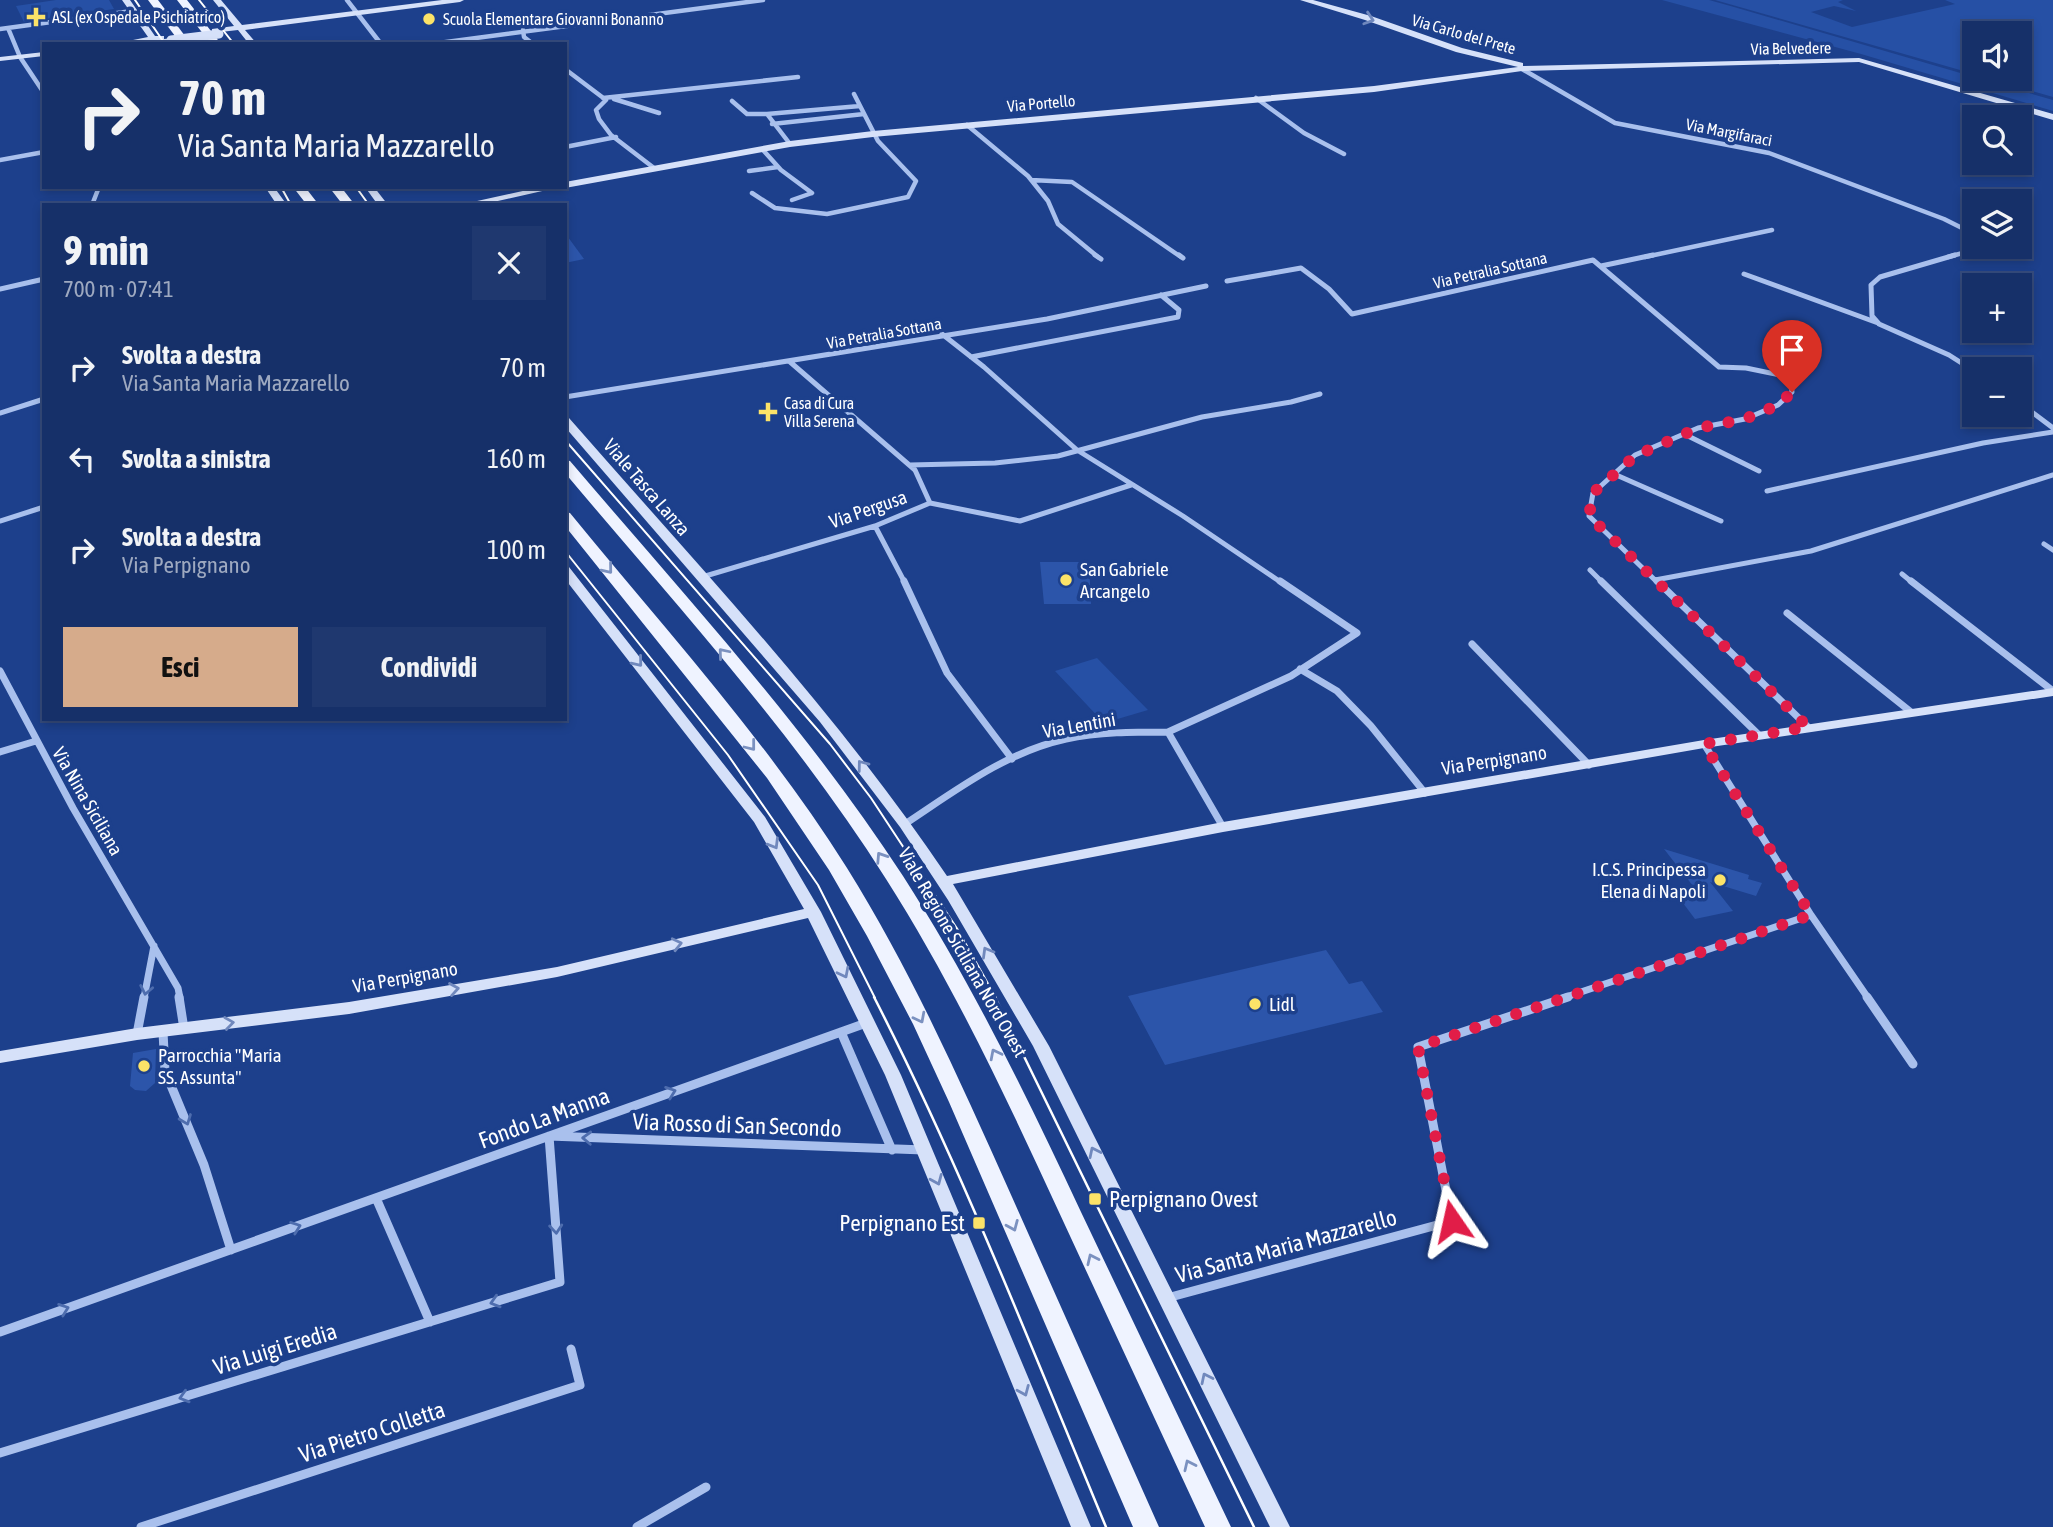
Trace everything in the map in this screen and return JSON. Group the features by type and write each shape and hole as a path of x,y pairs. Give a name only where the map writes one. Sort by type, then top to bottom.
{"main road":[{"path":"153,0 184,42"},
{"path":"182,0 217,36"},
{"path":"301,189 311,203"},
{"path":"337,189 347,203"},
{"name":"Viale Regione Siciliana Nord Ovest","path":"567,466 813,762 857,821 919,916 975,1013 1008,1079 1218,1527"},
{"path":"567,518 773,774 832,859 877,936 923,1024 959,1102 1146,1527"}],"street":[{"path":"126,0 154,41 231,33 246,36"},
{"path":"218,0 251,42"},
{"path":"347,0 380,42"},
{"path":"217,36 240,28 460,0"},
{"path":"442,42 506,30 763,0"},
{"name":"Via Carlo del Prete","path":"1304,0 1368,18 1459,50 1536,68"},
{"path":"0,29 132,11"},
{"path":"120,42 140,22"},
{"path":"8,28 20,57 42,90"},
{"path":"523,30 524,37 530,42"},
{"path":"0,59 42,54"},
{"name":"Via Belvedere","path":"1522,69 1859,60 2053,117"},
{"name":"Via Portello","path":"567,185 654,168 764,152 790,144 967,125 1374,89 1522,69"},
{"name":"Via Margifaraci","path":"1522,69 1615,122 1769,153 1962,228"},
{"path":"567,71 604,99 659,113"},
{"path":"654,168 597,117 596,110 604,99 798,77"},
{"path":"752,193 775,208 827,214 908,197 916,181 873,134 854,94"},
{"path":"1256,98 1304,132 1344,154"},
{"path":"732,101 747,114 860,106"},
{"path":"767,114 772,124 790,144"},
{"path":"772,124 864,114"},
{"path":"967,125 1031,180 1048,201 1058,224 1084,248 1101,259"},
{"path":"567,147 616,136"},
{"path":"0,160 42,152"},
{"path":"764,152 778,167 812,193 792,200"},
{"path":"750,172 778,167"},
{"path":"1031,180 1072,182 1183,258"},
{"path":"371,189 381,203"},
{"path":"474,203 546,189"},
{"name":"Via Petralia Sottana","path":"1227,281 1301,268 1329,289 1352,314 1593,260 1601,266 1772,230"},
{"path":"1879,324 1872,316 1871,285 1880,277 1962,254"},
{"path":"1601,266 1719,366 1746,368 1790,377 1792,392 1778,405 1745,419 1698,428 1635,456 1593,493 1589,516 1808,727"},
{"path":"1744,274 1879,324 1950,355 1962,363"},
{"path":"0,289 42,279"},
{"name":"Via Petralia Sottana","path":"567,397 1047,319 1206,286"},
{"path":"971,357 1178,317 1179,310 1161,295"},
{"path":"942,334 1077,450 1183,516 1357,633 1340,647 1260,692 1168,732 1223,827"},
{"name":"Via Pergusa","path":"702,577 875,526 930,503 915,470 789,361"},
{"path":"910,465 995,463 1058,456 1202,417 1291,402 1320,394"},
{"path":"0,413 42,401"},
{"path":"2032,413 2053,430"},
{"name":"Viale Tasca Lanza","path":"567,422 702,577"},
{"path":"1767,491 2053,430"},
{"path":"1684,434 1759,471"},
{"path":"1614,474 1721,521"},
{"path":"1655,580 1811,551 2053,475"},
{"path":"930,503 1020,521 1131,485"},
{"path":"0,521 42,509"},
{"path":"875,526 920,612 947,673 1012,759"},
{"path":"2044,544 2053,550"},
{"path":"1590,570 1759,735"},
{"path":"567,573 745,800 813,912 869,1022 925,1150 1081,1527"},
{"path":"1902,574 2053,691"},
{"name":"Viale Regione Siciliana Nord Ovest","path":"702,577 825,719 905,824 983,943 1041,1046 1280,1527"},
{"path":"1787,613 1911,712"},
{"path":"1472,644 1589,765"},
{"path":"1300,669 1337,691 1371,726 1425,793"},
{"name":"Via Nina Siciliana","path":"0,671 36,741 178,988 184,1029"},
{"name":"Via Perpignano","path":"944,881 1223,827 1704,744 2053,691"},
{"name":"Via Lentini","path":"905,824 996,765 1051,743 1119,732 1168,732"},
{"path":"0,752 36,741"},
{"path":"1704,744 1811,915 1913,1064"},
{"name":"Via Perpignano","path":"0,1057 137,1034 349,1008 557,972 813,912"},
{"name":"Via Santa Maria Mazzarello","path":"1166,1298 1452,1221 1418,1047 1811,915"},
{"path":"137,1034 154,945"},
{"name":"Fondo La Manna","path":"0,1332 869,1022"},
{"path":"163,1032 165,1071 204,1165 231,1250"},
{"path":"841,1032 892,1150"},
{"name":"Via Rosso di San Secondo","path":"549,1136 925,1150"},
{"name":"Via Luigi Eredia","path":"0,1453 560,1282 549,1136"},
{"path":"376,1198 430,1322"},
{"name":"Via Pietro Colletta","path":"141,1527 580,1385 571,1349"},
{"path":"637,1527 706,1487"}],"shaded area":[{"path":"56,0 109,0 114,9 24,22 16,6"},
{"path":"1662,0 1709,0 1962,73 1962,84"},
{"path":"1715,0 1843,0 1838,2 1856,11 1834,6 1811,12 1852,27 1955,4 1945,0 2053,0 2053,97 2032,91 2032,21 1962,21 1962,71"},
{"path":"1986,91 2022,91 2053,100 2053,111"},
{"path":"1097,658 1148,710 1104,723 1055,671"}],"building":[{"path":"567,236 584,259 567,263"},
{"name":"San Gabriele Arcangelo","path":"1040,562 1089,562 1091,604 1044,604"},
{"name":"I.C.S. Principessa Elena di Napoli","path":"1664,849 1749,875 1748,879 1762,883 1756,896 1710,882 1733,911 1695,919 1674,891 1693,886"},
{"name":"Lidl","path":"1326,950 1349,984 1362,981 1383,1012 1165,1065 1128,996"},
{"name":"Parrocchia \"Maria SS. Assunta\"","path":"156,1049 155,1083 146,1091 135,1090 130,1086 133,1053"}],"tram line":[{"path":"135,0 164,42"},
{"path":"199,0 232,42"},
{"path":"282,189 290,203"},
{"path":"357,189 368,203"},
{"path":"567,442 830,744 871,798 958,930 996,998"},
{"path":"567,554 728,755 818,885 875,998"},
{"path":"874,997 967,1193 1106,1527"},
{"path":"995,997 1254,1527"}],"place":[{"name":"ASL (ex Ospedale Psichiatrico)","path":"36,17"},
{"name":"Scuola Elementare Giovanni Bonanno","path":"429,19"},
{"name":"Casa di Cura Villa Serena","path":"768,412"},
{"name":"San Gabriele Arcangelo","path":"1066,580"},
{"name":"I.C.S. Principessa Elena di Napoli","path":"1720,880"},
{"name":"Lidl","path":"1255,1004"},
{"name":"Parrocchia \"Maria SS. Assunta\"","path":"144,1066"},
{"name":"Perpignano Ovest","path":"1095,1199"},
{"name":"Perpignano Est","path":"979,1223"}],"route":[{"path":"1452,1221 1418,1047 1811,915 1704,744 1808,727 1589,516 1593,493 1635,456 1698,428 1745,419 1778,405 1792,392"}]}
